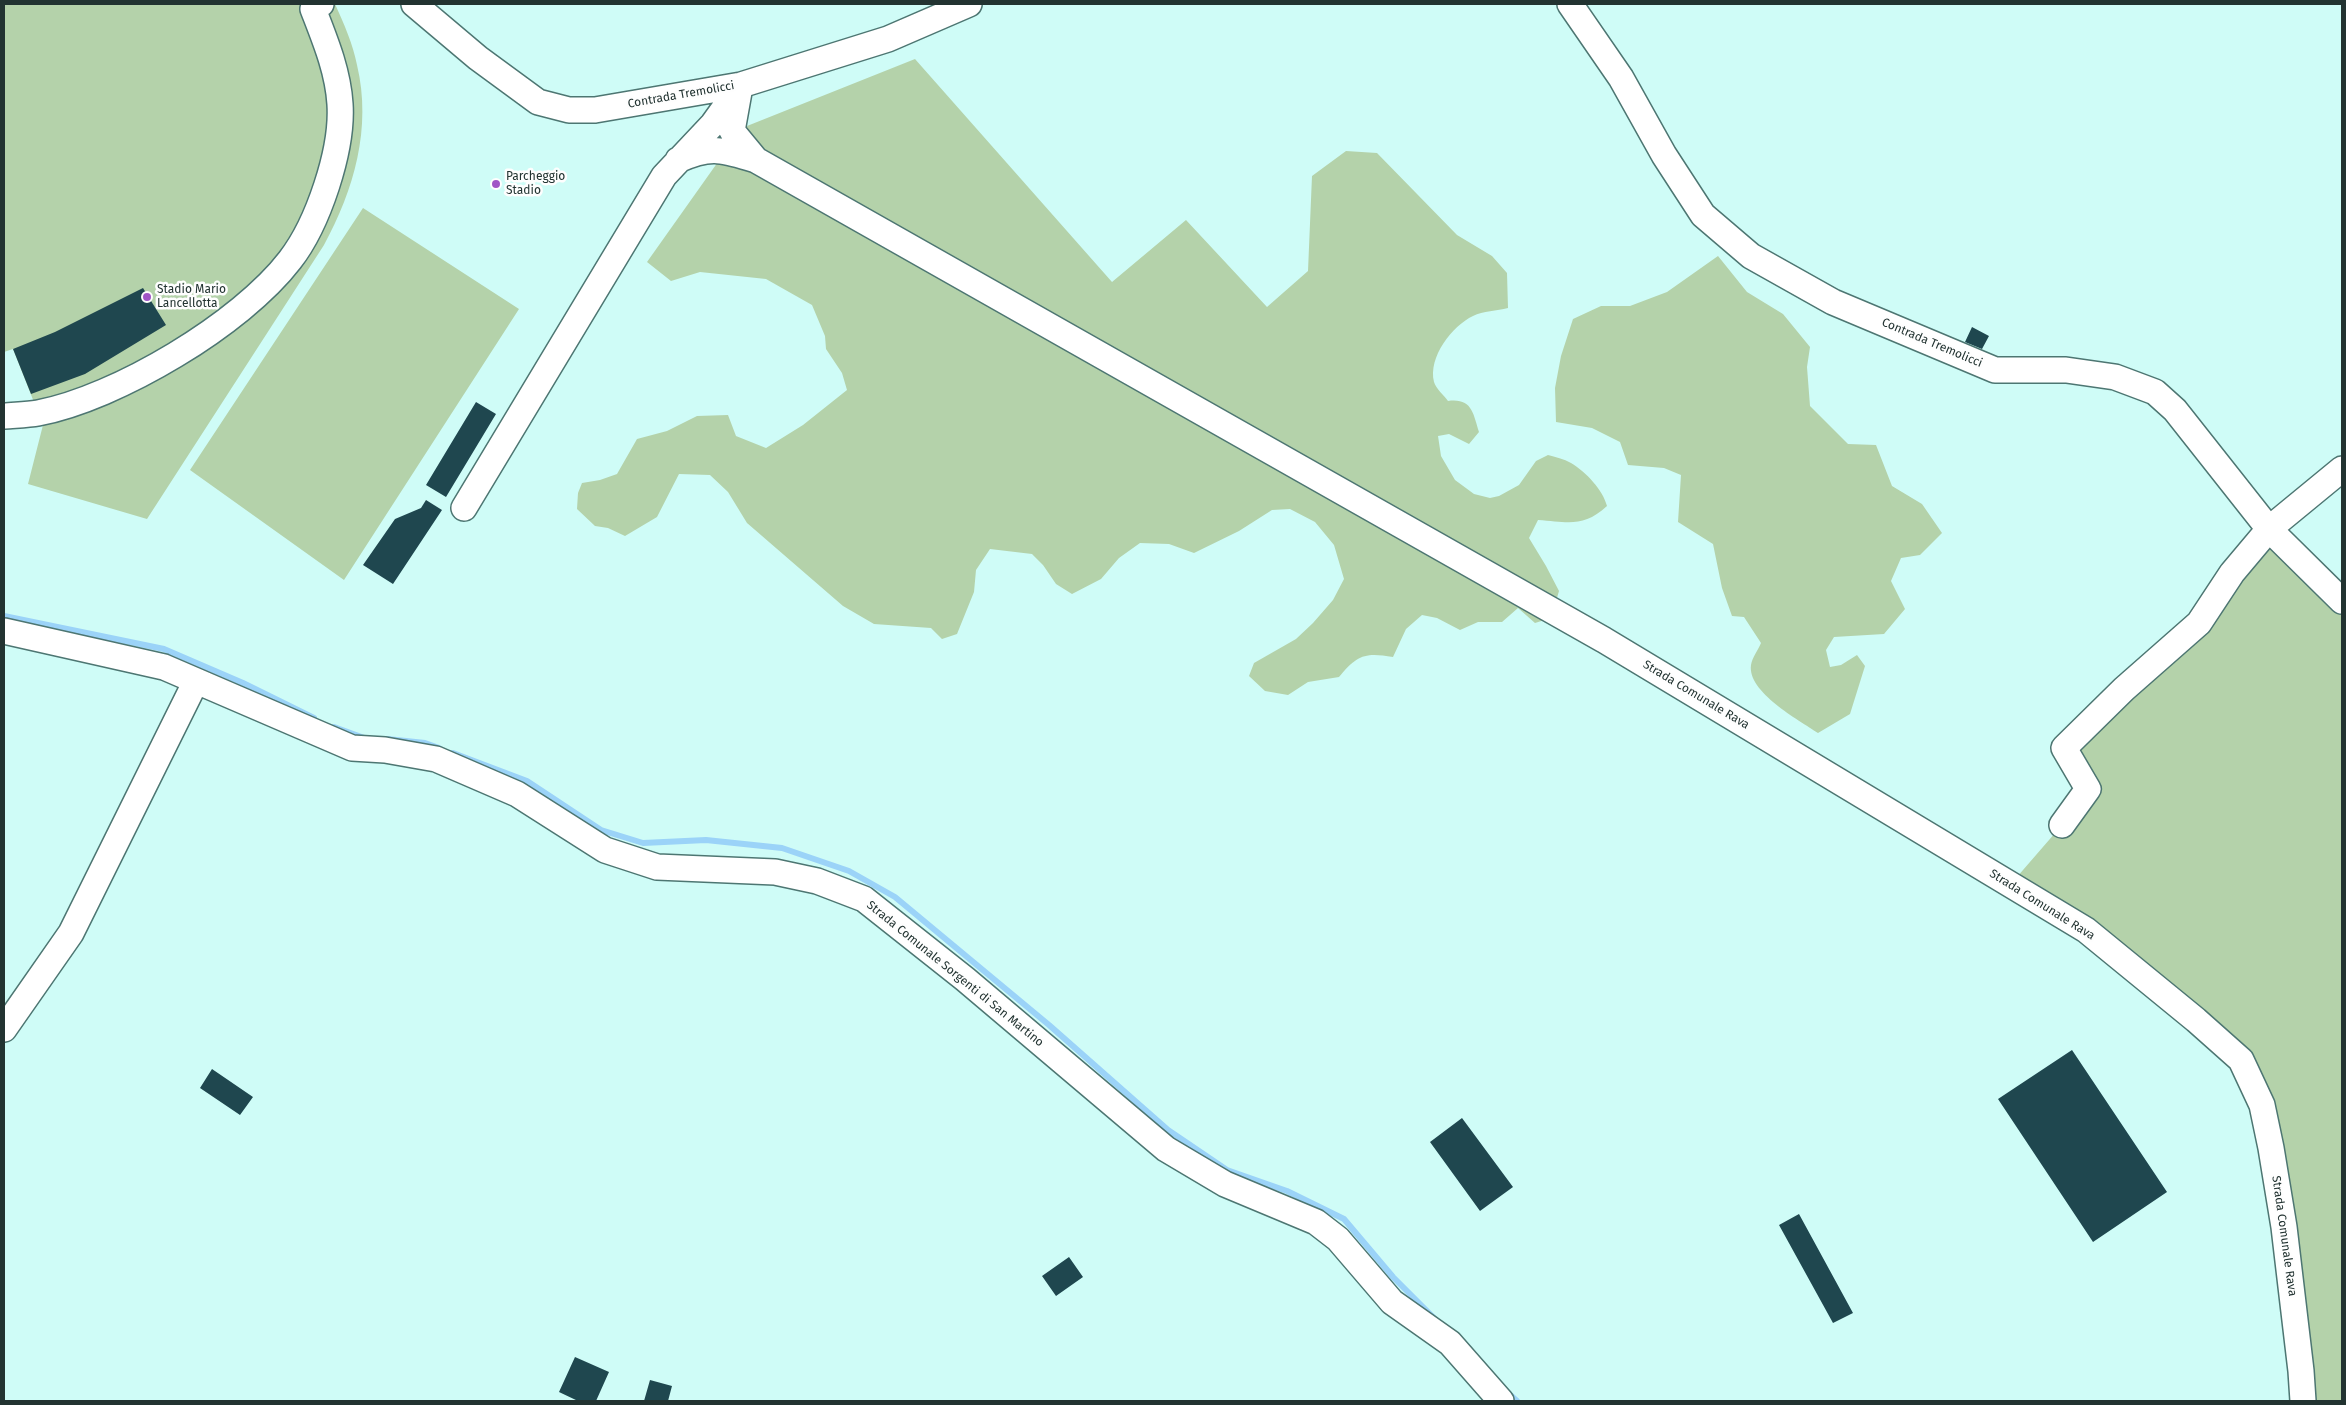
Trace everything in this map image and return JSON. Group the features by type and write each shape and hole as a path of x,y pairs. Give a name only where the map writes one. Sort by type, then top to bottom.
{"street":[{"path":"4,416 38,413 92,397 165,361 228,319 272,281 291,259 320,206 338,139 340,104 334,72 314,10 321,4"},
{"name":"Contrada Tremolicci","path":"414,4 478,58 538,102 569,110 595,110 741,85 888,39 926,12 969,4"},
{"name":"Contrada Tremolicci","path":"1570,4 1622,78 1664,155 1703,214 1751,256 1833,302 1996,370 2066,370 2106,375 2156,392 2175,410 2269,529 2342,601"},
{"path":"464,508 664,176 678,160 718,134 741,85"},
{"name":"Strada Comunale Rava","path":"718,134 756,160 1604,640 2086,930 2196,1020 2241,1060 2262,1105 2284,1227 2302,1371 2303,1401"},
{"path":"2062,825 2088,789 2064,748 2124,689 2199,623 2232,573 2269,529 2342,469"},
{"name":"Strada Comunale Sorgenti di San Martino","path":"4,631 164,666 352,748 385,750 436,759 517,794 605,850 657,868 775,872 817,881 864,899 965,979 1166,1149 1224,1184 1316,1222 1338,1238 1392,1302 1450,1343 1501,1401"},
{"path":"4,1029 71,933 196,681"}],"green space":[{"name":"Stadio Mario Lancellotta","path":"4,4 335,4 353,49 361,89 361,135 352,180 335,224 324,245 147,519 28,484 43,425 13,349 4,352"},
{"path":"915,59 1112,282 1186,220 1267,307 1308,271 1312,176 1346,151 1377,153 1457,235 1492,256 1507,273 1508,308 1481,313 1457,327 1443,343 1435,363 1433,372 1436,387 1448,401 1467,404 1473,413 1479,432 1469,444 1449,434 1438,436 1441,456 1455,480 1474,494 1490,498 1499,496 1519,485 1536,461 1548,455 1560,458 1577,467 1593,482 1605,500 1607,506 1583,521 1538,520 1529,538 1559,591 1551,618 1535,623 1518,608 1502,622 1478,622 1460,630 1437,618 1422,615 1406,629 1393,657 1368,655 1362,657 1351,664 1339,677 1308,682 1288,695 1265,691 1249,676 1254,663 1296,639 1333,600 1344,579 1334,545 1315,522 1290,509 1272,510 1239,531 1194,553 1169,544 1140,543 1119,558 1101,579 1072,594 1056,584 1043,565 1032,554 990,549 976,570 974,592 957,634 942,639 931,628 874,624 843,606 747,523 728,492 710,475 679,474 657,517 625,536 608,528 595,526 577,509 578,493 582,483 600,480 617,474 637,439 667,431 697,416 728,415 736,436 766,448 803,425 847,390 842,373 826,349 825,336 812,305 766,279 700,272 671,281 647,262 742,128"},
{"path":"363,208 519,309 344,580 190,470"},
{"path":"1718,256 1747,292 1783,314 1810,347 1807,367 1810,406 1848,444 1876,445 1892,486 1922,504 1942,533 1920,555 1901,558 1891,581 1905,609 1884,634 1834,637 1826,650 1830,667 1841,665 1857,655 1865,666 1850,714 1818,733 1787,713 1765,695 1757,685 1752,675 1751,665 1761,643 1744,617 1732,616 1722,588 1713,544 1678,522 1681,475 1664,468 1628,465 1620,442 1592,428 1556,422 1555,388 1561,356 1573,319 1601,306 1630,306 1667,292"},
{"path":"2269,529 2342,601 2342,1401 2303,1401 2284,1227 2241,1060 2010,885 2062,825 2088,790 2064,748 2124,689"}],"building":[{"path":"143,288 166,325 85,374 31,394 13,349 55,332"},
{"path":"1972,327 1989,336 1982,349 1965,342"},
{"path":"476,402 496,414 446,497 426,485"},
{"path":"426,500 442,510 393,584 363,565 395,519 421,508"},
{"path":"2072,1050 2167,1192 2093,1242 1998,1099"},
{"path":"212,1069 253,1097 240,1115 200,1088"},
{"path":"1462,1118 1513,1187 1480,1211 1430,1142"},
{"path":"1799,1214 1853,1313 1833,1323 1779,1225"},
{"path":"1069,1257 1083,1277 1056,1296 1042,1276"},
{"path":"575,1357 609,1372 596,1401 578,1401 559,1392"},
{"path":"650,1380 672,1386 668,1401 644,1401"}],"waterway":[{"path":"4,616 164,649 243,683 314,718"},
{"path":"334,727 367,739"},
{"path":"387,739 425,743 439,748"},
{"path":"453,753 527,781 601,830 643,843 706,840 782,848 849,871 895,897 1049,1025 1168,1130 1227,1170 1287,1191 1344,1219 1393,1277 1435,1319"},
{"path":"1507,1392 1517,1401"}],"place":[{"name":"Parcheggio Stadio","path":"496,184"},
{"name":"Stadio Mario Lancellotta","path":"147,297"}]}
